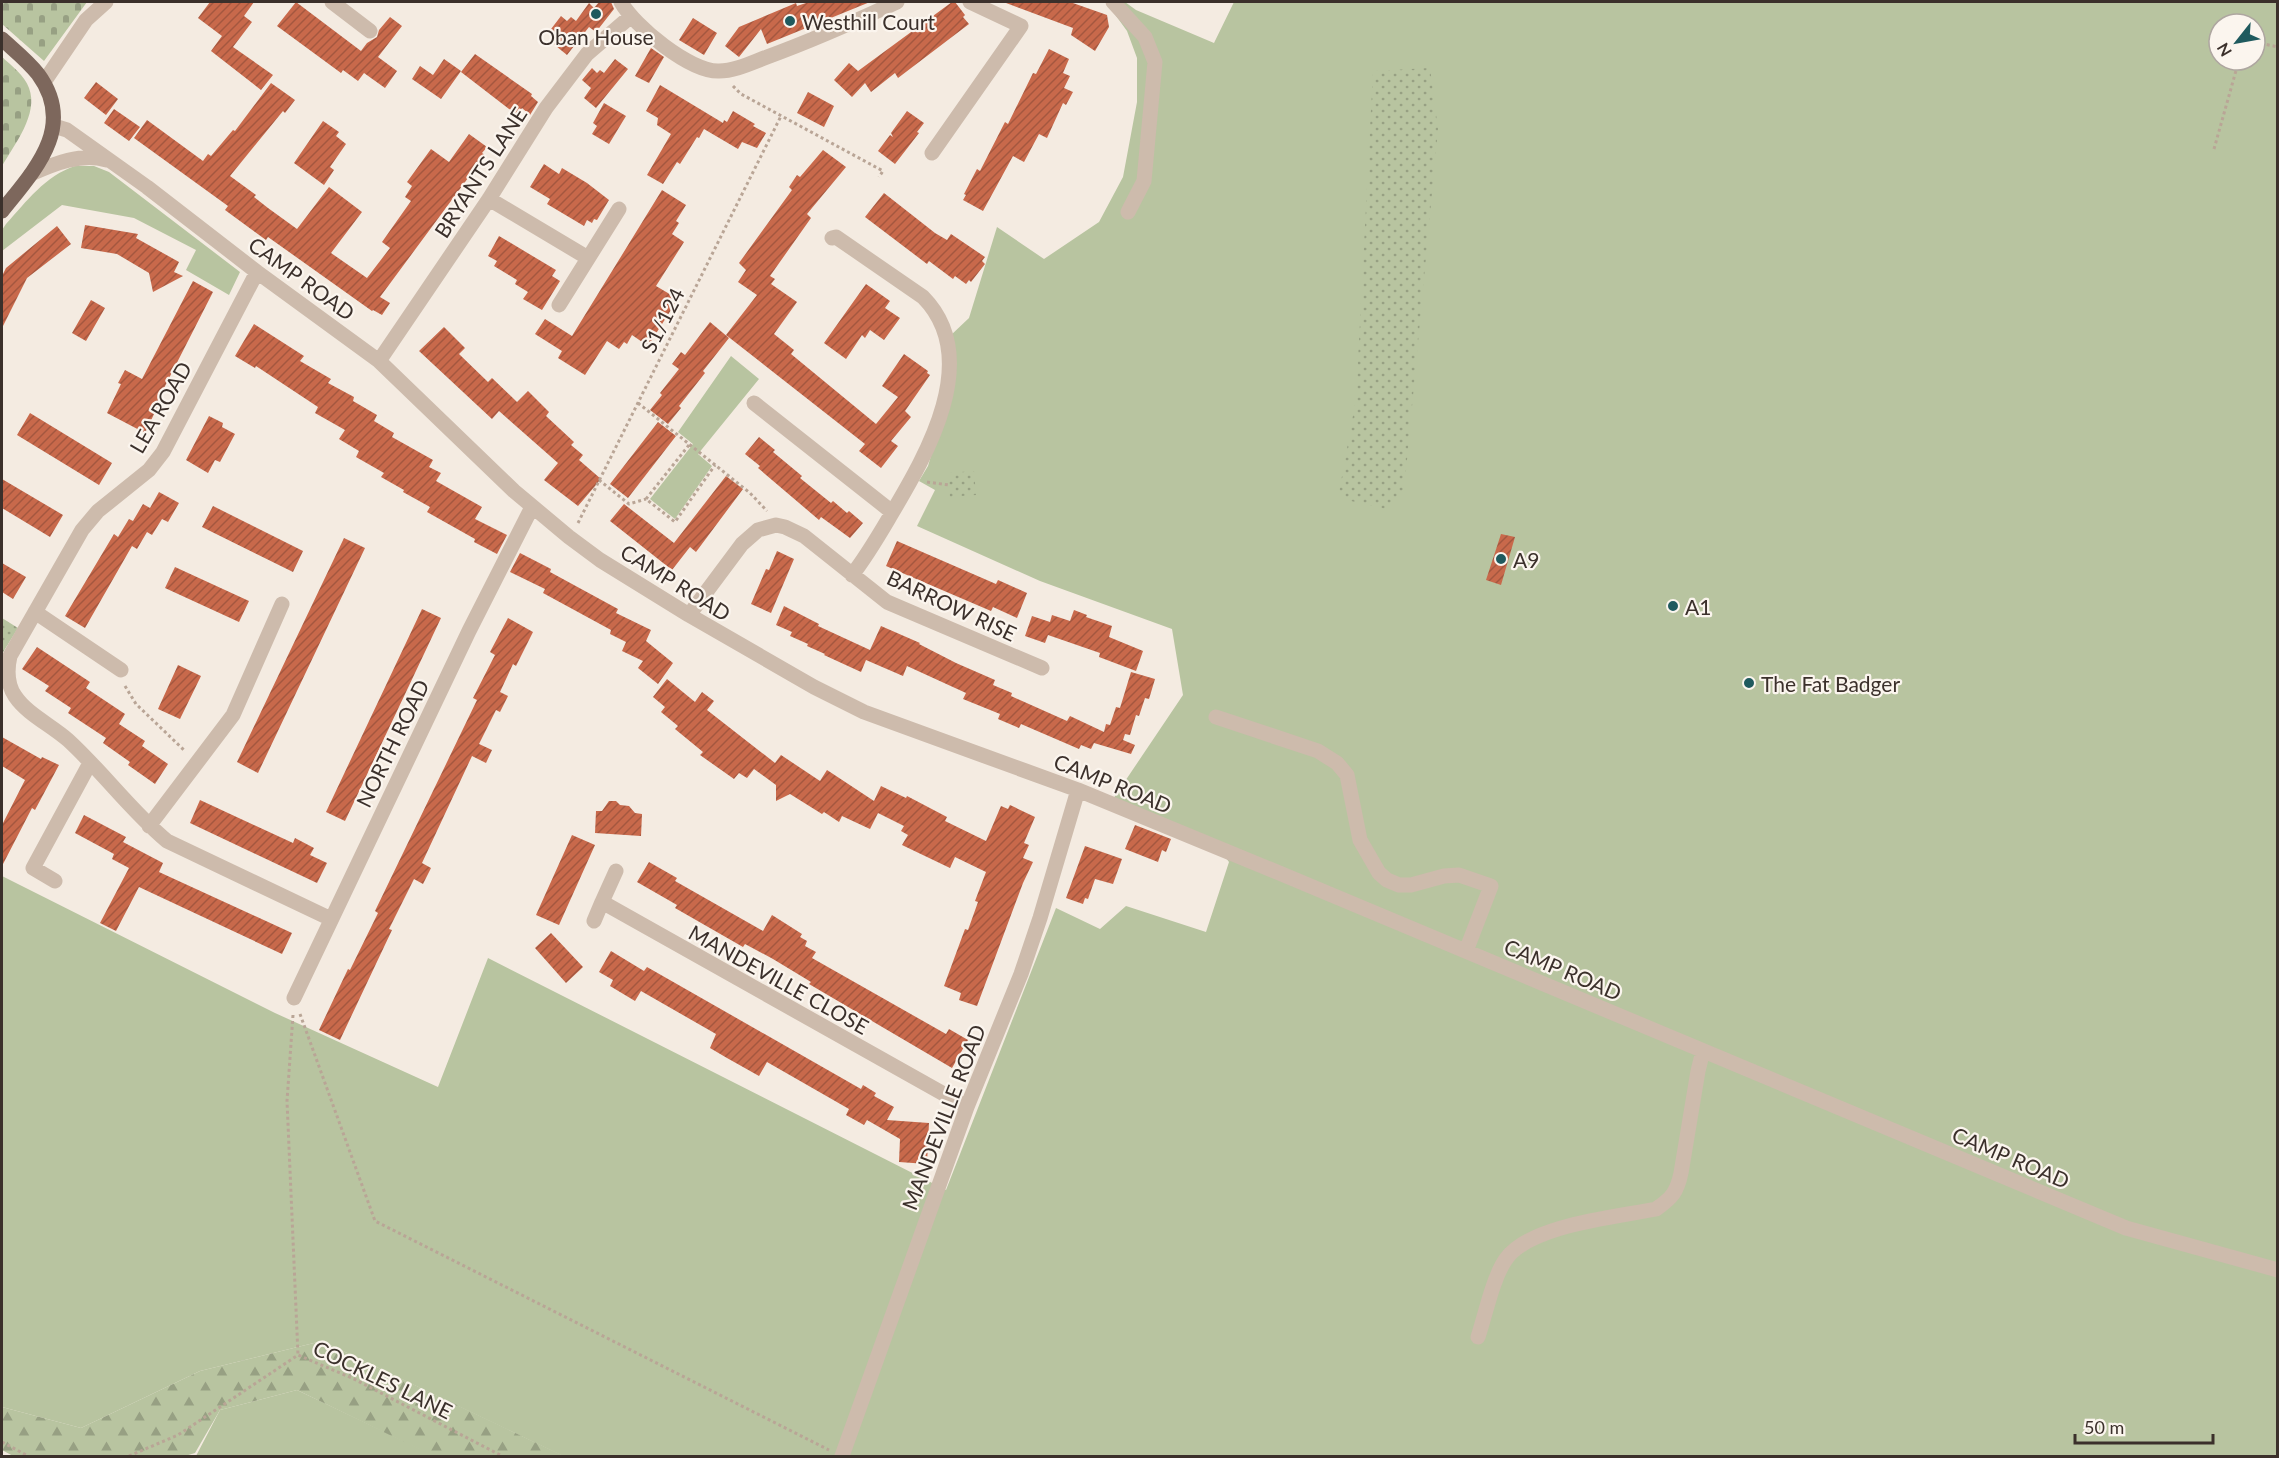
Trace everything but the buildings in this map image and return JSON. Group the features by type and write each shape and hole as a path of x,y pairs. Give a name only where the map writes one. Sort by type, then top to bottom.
{"main road":[{"path":"2,39 44,82 52,107 54,126 50,143 31,174 2,211"}],"street":[{"path":"44,82 86,20 106,2"},
{"path":"332,2 370,31"},
{"path":"621,2 630,17 663,45 705,69 719,71 736,68 820,38 897,2"},
{"path":"932,153 1021,26 970,2"},
{"path":"1113,2 1145,37 1155,62 1144,181 1128,212"},
{"name":"BRYANTS LANE","path":"379,361 489,199 538,120 586,54 630,17"},
{"name":"CAMP ROAD","path":"54,126 67,130 112,162 256,272 379,361 532,507 568,537 600,560 774,666 864,712 1078,790 2126,1228 2277,1270"},
{"path":"31,174 78,159 102,158 112,162"},
{"path":"489,199 588,258"},
{"path":"559,305 619,209"},
{"path":"832,238 836,237 923,297 938,317 948,344 950,369 932,440 865,559 852,575"},
{"name":"LEA ROAD","path":"90,763 66,738 21,703 11,689 8,665 10,656 82,530 90,520 149,470 159,458 256,272"},
{"path":"754,403 892,512"},
{"name":"NORTH ROAD","path":"294,998 469,631 532,507"},
{"path":"689,615 742,544 758,530 776,525"},
{"name":"BARROW RISE","path":"776,525 804,536 877,596 897,608 1042,668"},
{"path":"149,826 233,715 282,604"},
{"path":"35,612 121,670"},
{"path":"1216,717 1318,751 1337,763 1347,775 1360,840 1379,873 1387,880 1399,885 1411,885 1444,876 1459,875 1491,886 1466,951"},
{"path":"55,881 33,868 90,763 149,826 178,847 331,919"},
{"name":"MANDEVILLE ROAD","path":"837,1454 967,1107 1024,963 1078,790"},
{"path":"594,921 616,871"},
{"name":"MANDEVILLE CLOSE","path":"602,903 967,1107"},
{"path":"1478,1337 1494,1285 1505,1260 1520,1245 1538,1235 1656,1209 1671,1199 1678,1189 1703,1051"}],"path":[{"path":"2214,149 2236,72"},
{"path":"733,85 741,94 884,171 879,177"},
{"name":"S1/124","path":"568,537 581,518 781,116"},
{"path":"638,403 762,504 776,525"},
{"path":"599,480 629,504 646,499 689,445"},
{"path":"646,499 675,522 715,465"},
{"path":"121,670 125,688 136,704 178,746 198,762"},
{"path":"294,998 287,1101 298,1355"},
{"path":"294,998 375,1221 837,1454"},
{"name":"COCKLES LANE","path":"129,1456 178,1435 298,1355 354,1379 502,1456"},
{"path":"2,1442 28,1456"}],"green space":[{"path":"2,2 87,2 44,61 2,24"},
{"path":"1106,2 1125,2 1136,10 1214,43 1234,2 2277,2 2277,1456 563,1456 322,1341 200,1371 81,1428 2,1407 2,876 275,1013 438,1087 488,958 946,1190 1056,908 1100,929 1126,906 1206,932 1229,862 1216,845 1111,802 1183,695 1172,629 1040,581 917,526 935,490 919,481 928,466 956,370 950,336 969,318 997,227 1044,259 1099,222 1123,177 1137,102 1137,58 1127,31"},
{"path":"2,57 24,79 29,88 31,108 24,129 2,166"},
{"path":"1430,68 1438,129 1404,492 1390,510 1338,498 1356,399 1373,71"},
{"path":"75,166 94,166 109,172 240,272 229,295 186,270 196,250 134,218 62,205 2,251 2,230 6,224 46,183 64,170"},
{"path":"731,356 759,379 698,454 712,466 675,519 650,499 693,444 678,432"},
{"path":"974,471 976,495 950,499 948,473"},
{"path":"2,618 18,628 2,654"},
{"path":"322,1341 564,1456 433,1456 297,1390 220,1410 195,1453 185,1456 13,1456 2,1450 2,1407 81,1428 200,1371"},
{"path":"297,1390 435,1456 196,1456 220,1410"}],"place":[{"name":"Oban House","path":"596,14"},
{"name":"Westhill Court","path":"790,21"},
{"name":"A9","path":"1501,559"},
{"name":"A1","path":"1673,606"},
{"name":"The Fat Badger","path":"1749,683"}]}
